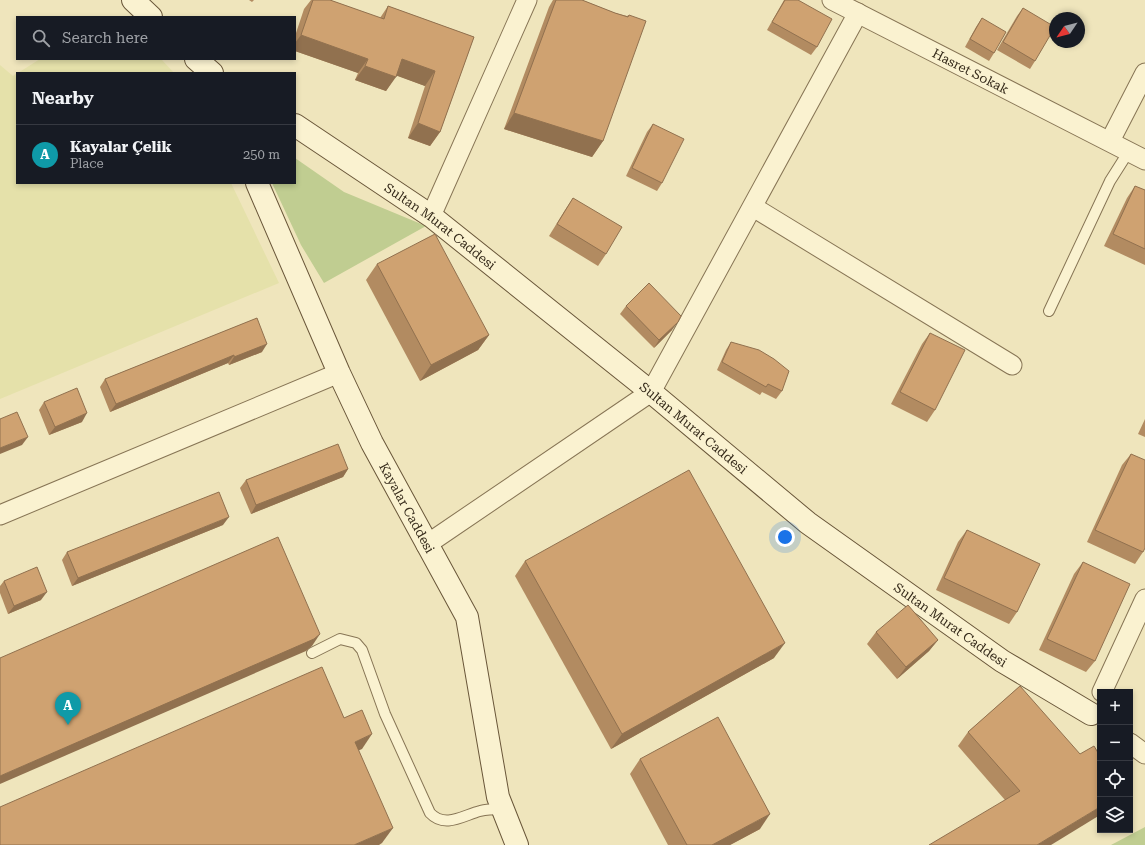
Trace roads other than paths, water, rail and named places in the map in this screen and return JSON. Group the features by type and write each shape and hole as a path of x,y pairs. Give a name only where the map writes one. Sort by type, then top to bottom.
{"street":[{"path":"133,0 150,16"},
{"path":"431,216 527,0"},
{"name":"Hasret Sokak","path":"832,0 1137,155"},
{"path":"426,544 651,392 858,13"},
{"path":"1110,141 1145,73"},
{"name":"Sultan Murat Caddesi","path":"296,127 346,158 431,216 651,392 808,523 1002,661 1097,710"},
{"name":"Kayalar Caddesi","path":"257,184 338,373 372,443 467,617 498,797 517,845"},
{"path":"753,207 1012,365"},
{"path":"0,515 338,373"},
{"path":"1103,689 1145,599"},
{"path":"1133,745 1145,754"}],"lane":[{"path":"1048,311 1110,181 1137,155"},
{"path":"312,653 340,639 356,643 362,650 385,714 430,813 434,818 440,820 453,820 481,811 503,808"}],"place":[{"name":"Kayalar Çelik","path":"68,725"}]}
